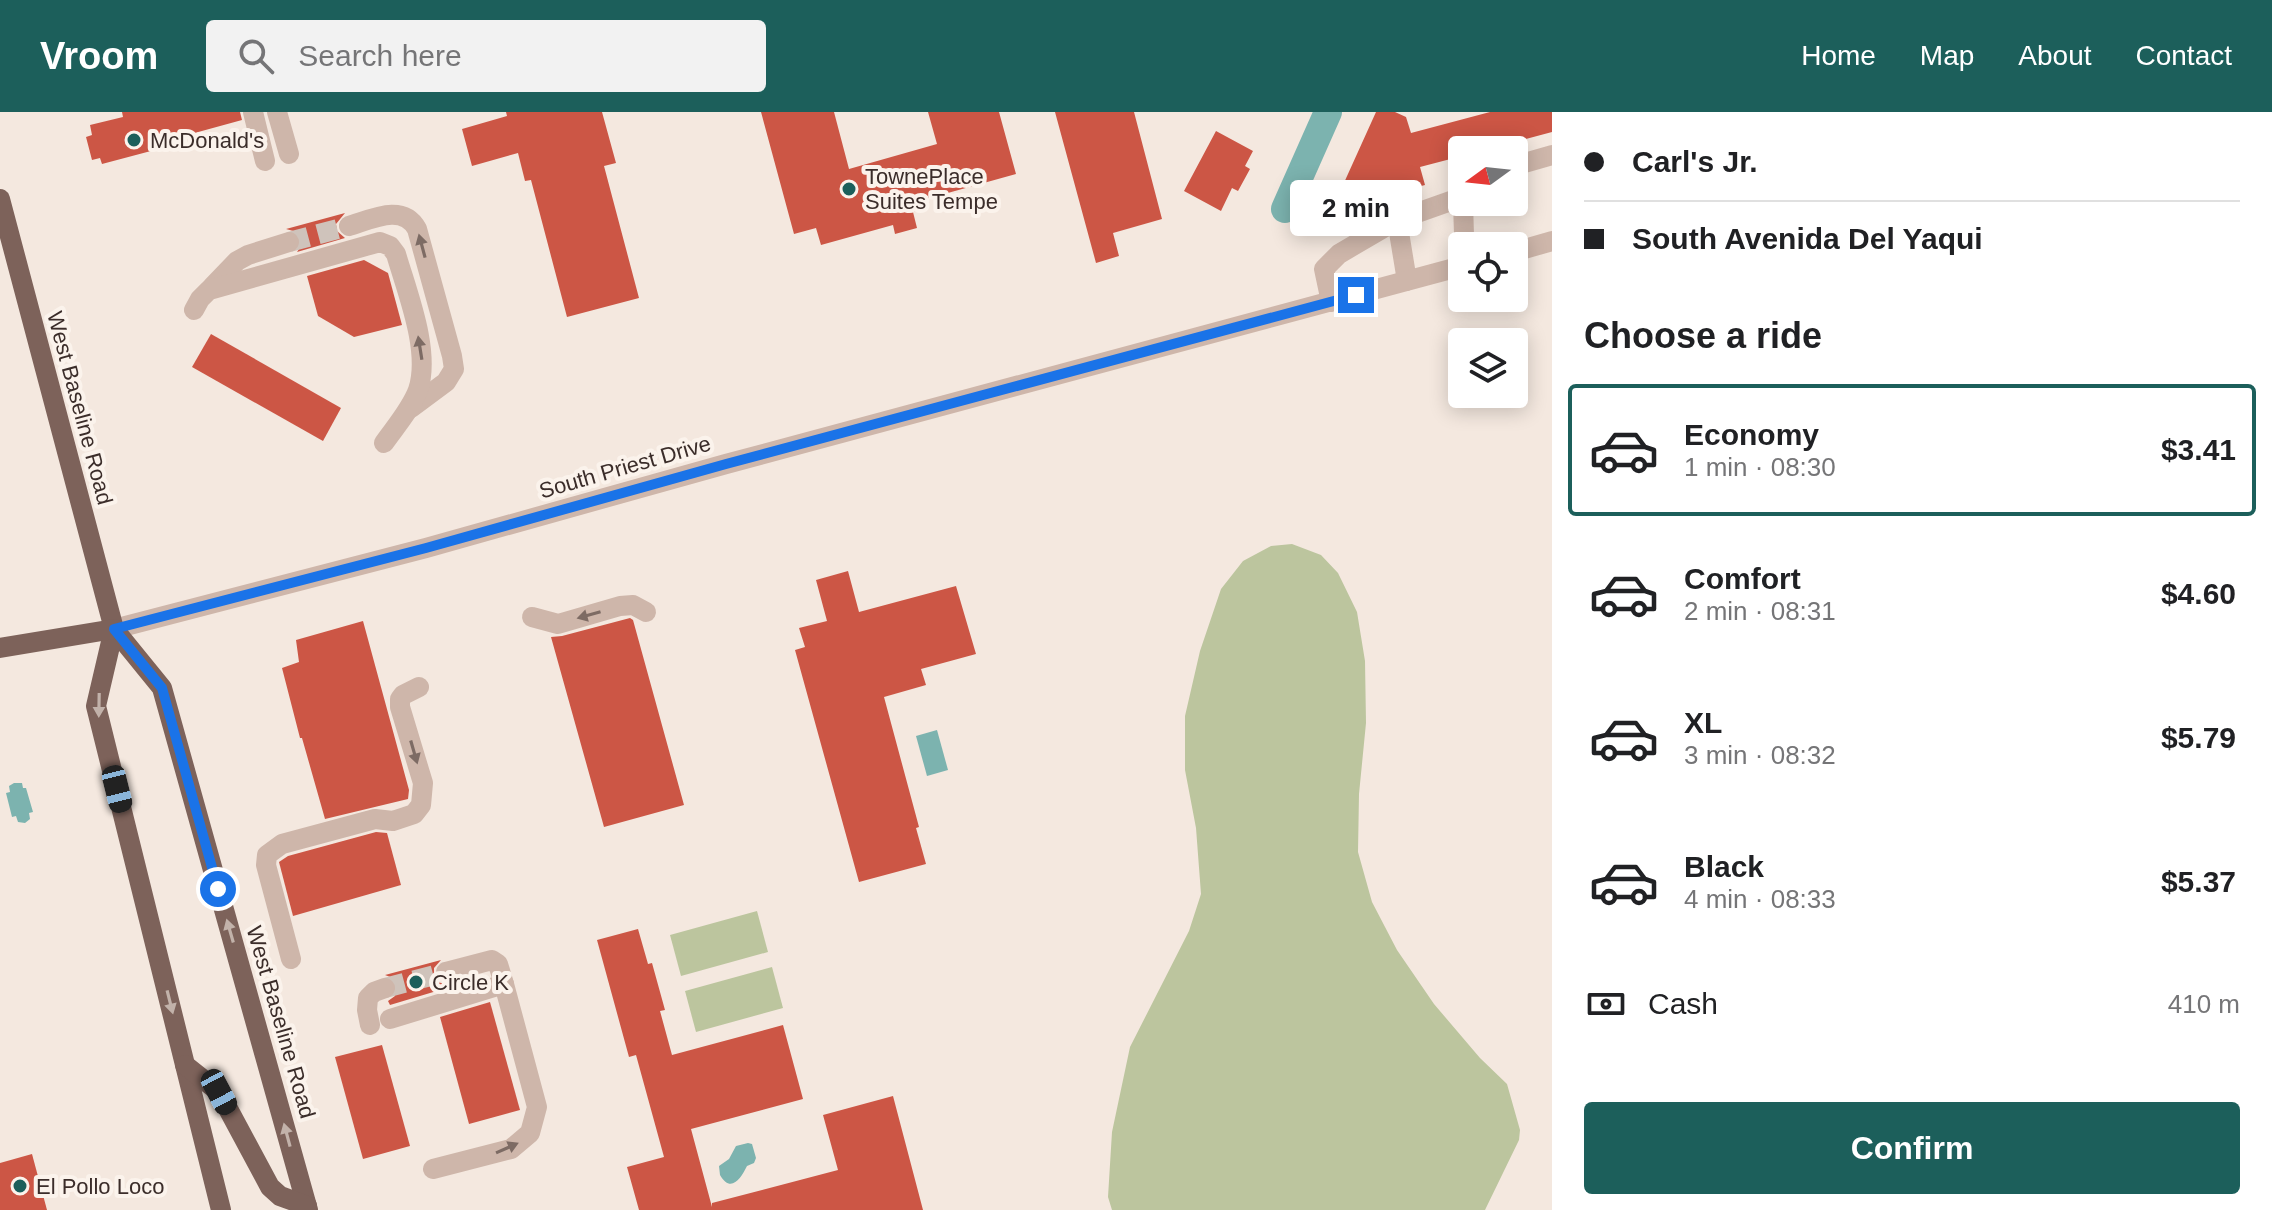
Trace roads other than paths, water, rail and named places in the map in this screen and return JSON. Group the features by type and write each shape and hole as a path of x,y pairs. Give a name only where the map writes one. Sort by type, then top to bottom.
{"main road":[{"name":"West Baseline Road","path":"0,199 114,629 162,688 308,1208"},
{"name":"West Baseline Road","path":"114,629 96,706 221,1210"},
{"name":"South Priest Drive","path":"0,648 114,629"},
{"path":"185,1065 219,1092 270,1187 280,1196 308,1208"}],"street":[{"path":"253,112 265,161"},
{"path":"277,112 289,154"},
{"path":"1528,162 1552,155"},
{"path":"1331,302 1324,269 1339,254 1397,220 1448,204"},
{"path":"349,226 400,214 412,219 417,229 454,369 446,382 407,410"},
{"path":"1397,220 1407,281"},
{"path":"1528,248 1552,241"},
{"path":"194,310 200,299 237,261 289,242"},
{"path":"209,290 380,242 390,246 396,254 422,351 423,371 407,410 384,443"},
{"name":"South Priest Drive","path":"114,629 396,557 716,467 1448,270"},
{"path":"532,617 558,624 620,606 633,605 646,612"},
{"path":"291,959 266,865 267,855 282,844 375,819 393,821 414,814 421,805 423,783 400,699 419,687"},
{"path":"433,1169 511,1149 530,1133 537,1107 498,964 492,960 446,972"},
{"path":"385,988 368,998 367,1010 380,1022 504,984"}],"water":[{"path":"937,730 948,770 927,776 916,736"},
{"path":"22,783 26,788 33,812 29,813 30,819 25,823 18,822 16,816 12,817 6,793 10,792 9,786"},
{"path":"752,1144 756,1158 754,1163 747,1166 732,1184 724,1181 719,1166 729,1159 736,1146"}],"waterway":[{"path":"1285,209 1328,112"}],"tunnel":[{"path":"289,242 349,226"},
{"path":"385,988 446,972"}],"place":[{"name":"McDonald's","path":"134,140"},
{"name":"TownePlace Suites Tempe","path":"849,189"},
{"name":"Circle K","path":"416,982"},
{"name":"El Pollo Loco","path":"20,1186"}]}
